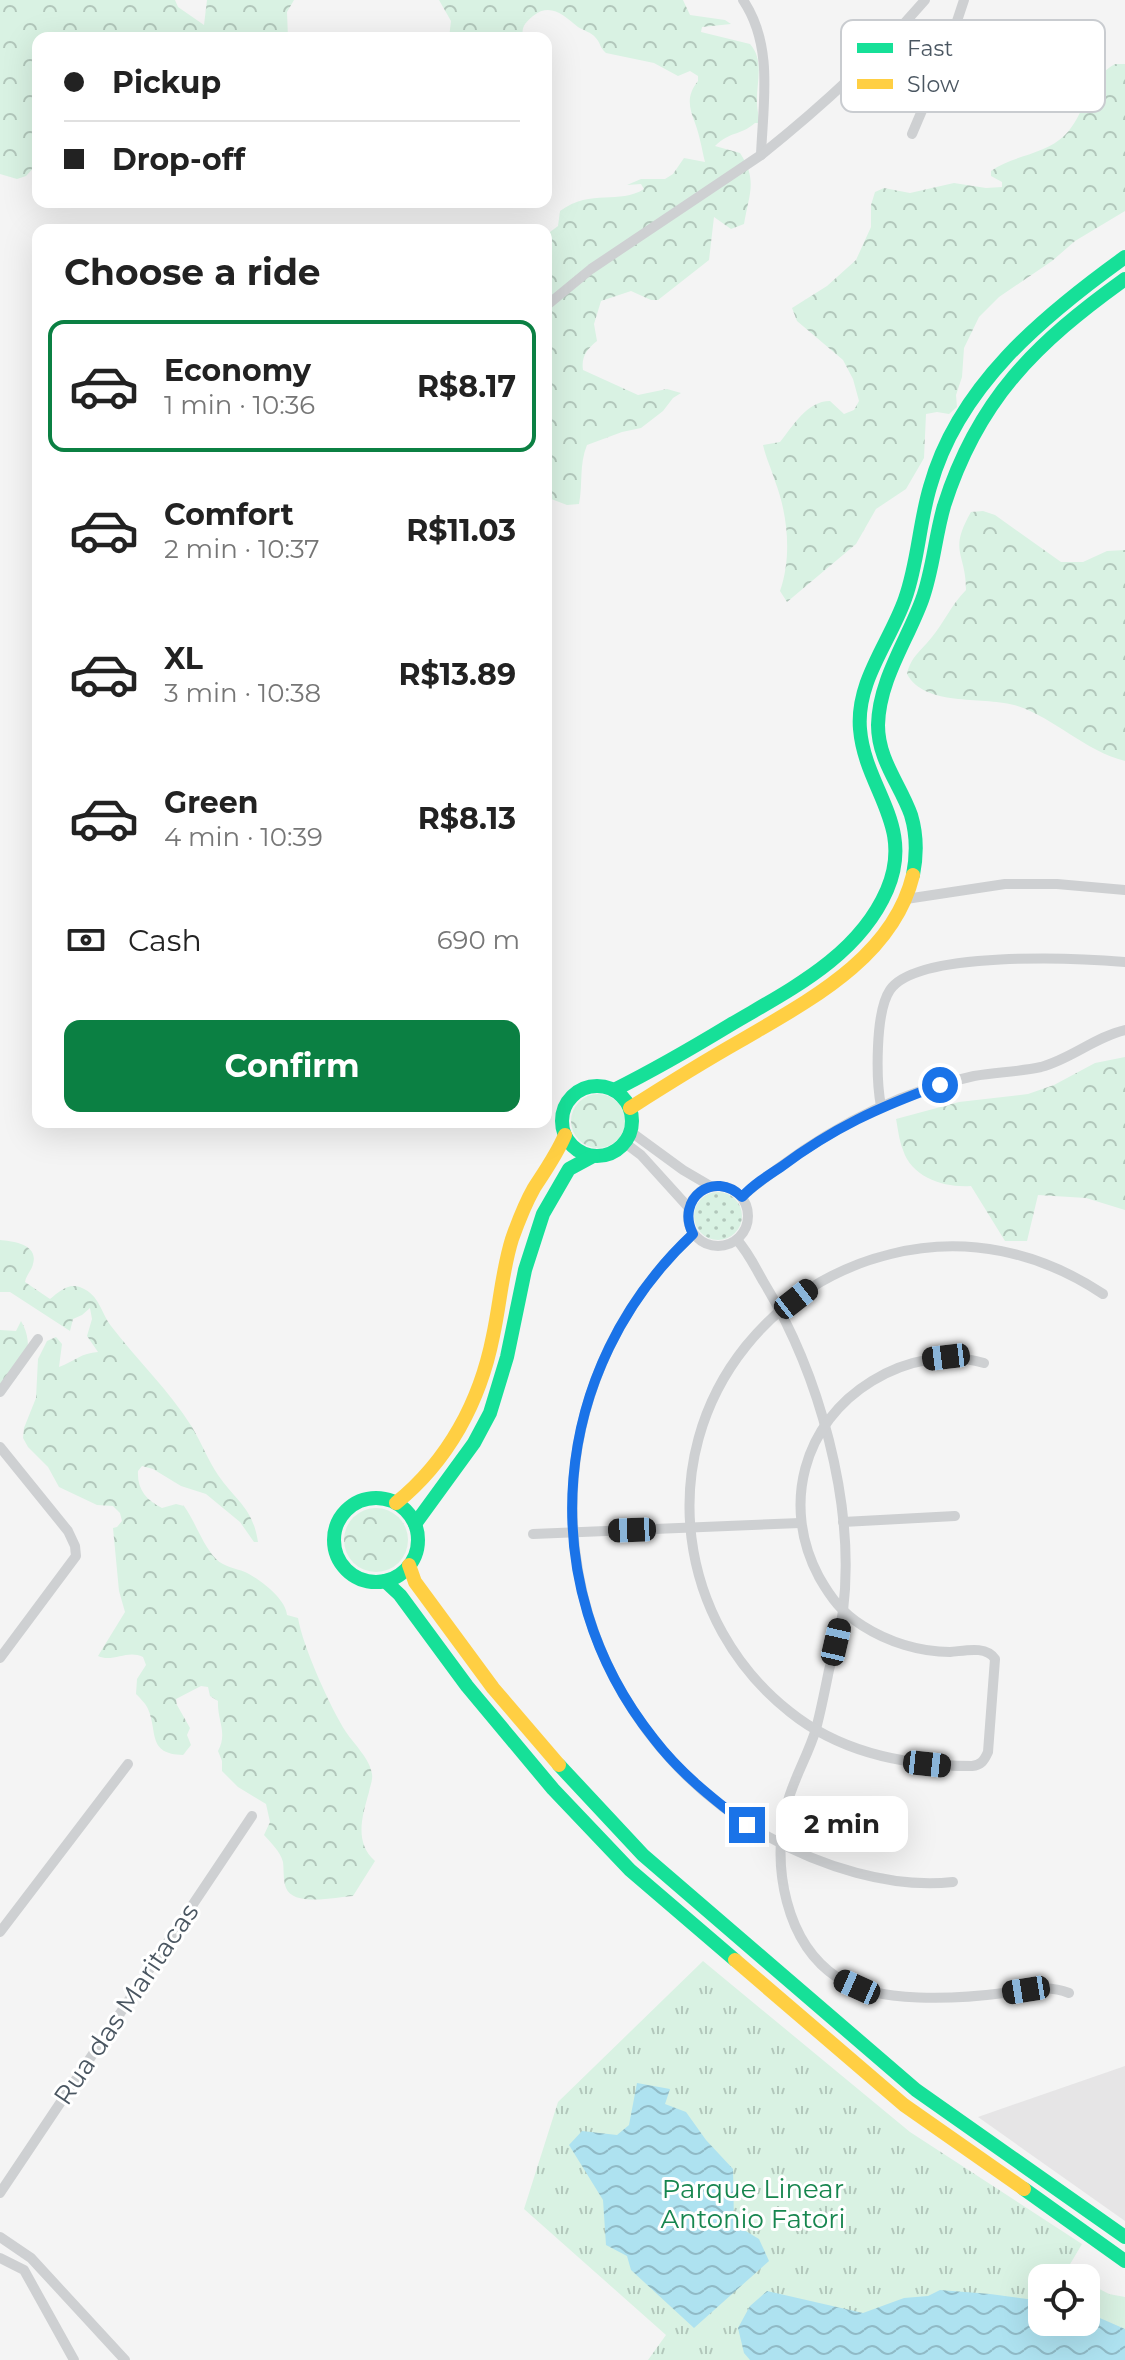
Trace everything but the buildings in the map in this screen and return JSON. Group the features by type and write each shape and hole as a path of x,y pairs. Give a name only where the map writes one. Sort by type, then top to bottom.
{"main road":[{"path":"614,1090 821,971 847,950 876,912 895,871 898,837 887,805 868,769 859,729 860,710 871,668 896,625 908,592 917,556 922,515 935,470 973,397 999,365 1055,308 1125,257"},
{"path":"630,1108 832,987 883,934 906,899 915,868 916,837 908,806 893,783 880,746 879,706 891,668 924,599 943,509 965,451 985,411 1010,376 1040,344 1125,279"},
{"path":"415,1524 428,1503 461,1464 490,1414 509,1355 528,1250 550,1199 571,1166 593,1156 616,1151 628,1137 632,1120 630,1108 614,1090 602,1087 590,1087 570,1100 562,1123 571,1145 593,1156"},
{"path":"396,1503 415,1489 445,1453 472,1406 490,1351 510,1244 533,1191 565,1135"},
{"path":"382,1498 396,1503 415,1524 418,1538 416,1553 399,1575 385,1581 370,1582 357,1577 345,1568 337,1556 334,1542 336,1527 354,1505 367,1499 382,1498"},
{"path":"409,1565 415,1582 493,1688 568,1776 643,1855 916,2090 1125,2237"},
{"path":"385,1581 400,1595 467,1686 553,1789 630,1870 904,2105 1125,2261"}],"street":[{"path":"743,0 751,12 765,54 761,155"},
{"path":"908,20 925,0"},
{"path":"957,20 964,0"},
{"path":"552,301 591,269 761,155 841,87"},
{"path":"912,134 921,112"},
{"path":"906,899 1005,884 1057,884 1125,890"},
{"path":"881,1106 878,1058 885,999 899,981 929,970 967,963 1038,957 1125,962"},
{"path":"742,1197 798,1154 881,1106 976,1076 1058,1062 1125,1030"},
{"path":"628,1137 712,1187 731,1189 742,1197 748,1209 748,1223 737,1240 717,1247 704,1243 693,1234 688,1221 689,1208 695,1197 712,1187"},
{"path":"628,1137 689,1208"},
{"path":"693,1234 641,1291 621,1321 601,1362 580,1430 575,1463 574,1533 583,1592 609,1668 653,1739 714,1801 747,1825 781,1844 829,1864 921,1882 953,1882"},
{"path":"737,1240 781,1310 804,1367 835,1472 843,1522 843,1612 816,1729 786,1807 781,1844 783,1885 789,1911 810,1951 841,1980 857,1987 918,1996 958,1997 1048,1987 1069,1993"},
{"path":"984,1363 946,1357 906,1365 870,1382 823,1425 806,1466 800,1523 804,1545 843,1612 865,1628 892,1641 947,1652 985,1651 992,1654 996,1665 988,1752 979,1765 909,1763 852,1747 791,1714 771,1695 731,1646 703,1590 689,1528 688,1493 693,1461 713,1399 733,1363 758,1331 781,1310 840,1271 872,1259 906,1250 940,1246 998,1250 1042,1261 1074,1274 1103,1294"},
{"path":"0,1392 38,1339"},
{"path":"0,1447 68,1531 76,1556 0,1658"},
{"path":"843,1522 955,1516"},
{"path":"533,1534 800,1523"},
{"path":"0,1932 128,1764"},
{"name":"Rua das Maritacas","path":"0,2193 252,1816"},
{"path":"0,2237 31,2258 125,2360"},
{"path":"0,2258 24,2270 74,2360"}],"shaded area":[{"path":"1125,2066 1125,2221 978,2117"}],"green space":[{"path":"0,0 175,0 178,7 204,25 207,0 294,0 287,12 288,32 32,32 32,170 17,179 0,174"},
{"path":"439,0 683,0 690,15 725,20 731,24 702,27 701,32 750,44 757,58 760,123 725,138 715,146 740,153 749,171 751,187 744,224 731,229 714,217 709,260 658,300 631,291 601,301 594,324 597,341 586,354 583,370 638,395 667,389 681,393 641,428 587,445 579,504 567,505 552,499 552,230 558,226 560,211 572,204 594,198 635,194 644,189 641,184 627,185 641,179 665,179 673,174 684,158 705,162 690,107 690,97 698,76 690,71 678,76 654,63 606,53 594,36 551,10 540,12 530,19 523,32 450,32 451,21"},
{"path":"1115,64 1125,64 1125,211 1075,241 1052,261 999,297 979,317 964,348 962,377 956,395 957,407 949,414 926,414 924,458 906,489 876,509 856,544 787,602 780,591 786,564 785,522 763,445 780,442 814,405 830,401 844,414 854,410 859,401 853,379 843,360 797,321 792,308 827,286 856,260 871,227 871,205 875,192 884,188 910,193 954,183 1002,187 1002,182 991,176 991,171 1057,142 1072,127 1080,112 1105,112 1106,70"},
{"path":"983,511 995,515 1061,562 1083,562 1107,551 1125,550 1125,761 1096,750 1029,710 1000,702 940,696 915,684 907,674 914,658 966,590 959,544 971,512"},
{"path":"1125,1057 1125,1210 1086,1198 1038,1195 1027,1241 1005,1241 971,1186 940,1183 922,1174 907,1160 896,1119 959,1102 1028,1094 1054,1085 1095,1063"},
{"path":"598,1094 617,1102 625,1121 617,1140 598,1148 579,1140 571,1121 579,1102"},
{"path":"718,1192 735,1199 742,1216 735,1233 718,1240 701,1233 694,1216 701,1199"},
{"path":"0,1240 23,1245 32,1252 33,1264 25,1282 50,1299 73,1286 92,1295 111,1326 183,1413 218,1475 248,1513 258,1542 254,1542 240,1522 206,1494 181,1486 153,1469 142,1466 138,1471 141,1489 147,1498 162,1508 176,1504 184,1506 216,1559 258,1579 277,1596 287,1615 298,1618 305,1645 325,1693 372,1774 362,1837 368,1854 375,1861 353,1896 306,1899 290,1894 286,1888 282,1858 264,1835 270,1822 266,1804 238,1787 222,1771 218,1751 222,1732 218,1701 210,1696 208,1687 201,1686 176,1699 190,1728 187,1735 191,1745 183,1755 172,1754 159,1746 148,1709 136,1694 137,1679 146,1665 143,1657 131,1654 109,1658 98,1656 125,1612 119,1591 113,1528 122,1521 120,1513 113,1506 97,1505 59,1487 48,1467 23,1438 36,1398 38,1359 47,1341 56,1337 62,1344 59,1367 98,1352 87,1336 92,1319 90,1308 73,1319 70,1331 10,1292 0,1292"},
{"path":"21,1321 28,1340 26,1360 16,1377 0,1390 0,1330 16,1331"},
{"path":"370,1508 382,1508 399,1517 406,1528 406,1552 399,1563 382,1572 370,1572 358,1567 349,1558 344,1546 344,1534 349,1522 358,1513"},
{"name":"Parque Linear Antonio Fatori","path":"703,1961 910,2132 1082,2244 1070,2264 1028,2264 1028,2336 1100,2336 1100,2289 1125,2297 1125,2360 648,2360 666,2335 524,2209 558,2102"}],"water":[{"path":"637,2083 670,2089 665,2104 686,2112 733,2169 734,2224 759,2239 769,2261 694,2328 631,2270 627,2256 606,2245 603,2200 569,2145 582,2131 617,2135 629,2125"},
{"path":"940,2290 1028,2299 1028,2336 1100,2336 1100,2318 1125,2329 1125,2360 750,2360 744,2353 738,2328 750,2306 767,2291 863,2313 904,2298 928,2296"}],"traffic: fast":[{"path":"614,1090 798,985 840,953 874,914 887,890 894,867 895,846 892,826 864,750 860,711 875,662 899,615 909,585 926,501 943,451 982,385 1007,356 1064,304 1125,257"},
{"path":"913,875 916,845 913,822 886,761 878,725 888,676 926,589 944,506 974,434 1014,376 1064,326 1125,279"},
{"path":"597,1086 616,1092 626,1102 632,1121 626,1140 616,1150 597,1156 578,1150 568,1140 562,1121 568,1102 578,1092 597,1086"},
{"path":"415,1524 474,1443 490,1413 507,1357 525,1270 543,1214 569,1169 593,1156"},
{"path":"376,1498 399,1505 411,1517 418,1540 411,1563 399,1575 376,1582 353,1575 341,1563 334,1540 341,1517 353,1505 376,1498"},
{"path":"385,1581 400,1595 467,1686 553,1789 630,1870 735,1960"},
{"path":"559,1765 643,1855 916,2090 1125,2237"},
{"path":"1024,2189 1125,2261"}],"traffic: slow":[{"path":"630,1108 793,1010 844,974 887,930 903,904 913,875"},
{"path":"396,1503 446,1449 470,1407 487,1360 512,1239 531,1194 565,1135"},
{"path":"409,1565 415,1582 493,1688 559,1765"},
{"path":"735,1960 904,2105 1024,2189"}],"route":[{"path":"747,1825 714,1801 653,1739 609,1668 583,1592 576,1557 573,1507 575,1463 584,1412 601,1362 621,1321 641,1291 693,1234 688,1214 691,1202 700,1192 718,1186 731,1189 742,1197 798,1154 850,1122 881,1106 940,1085"}]}
